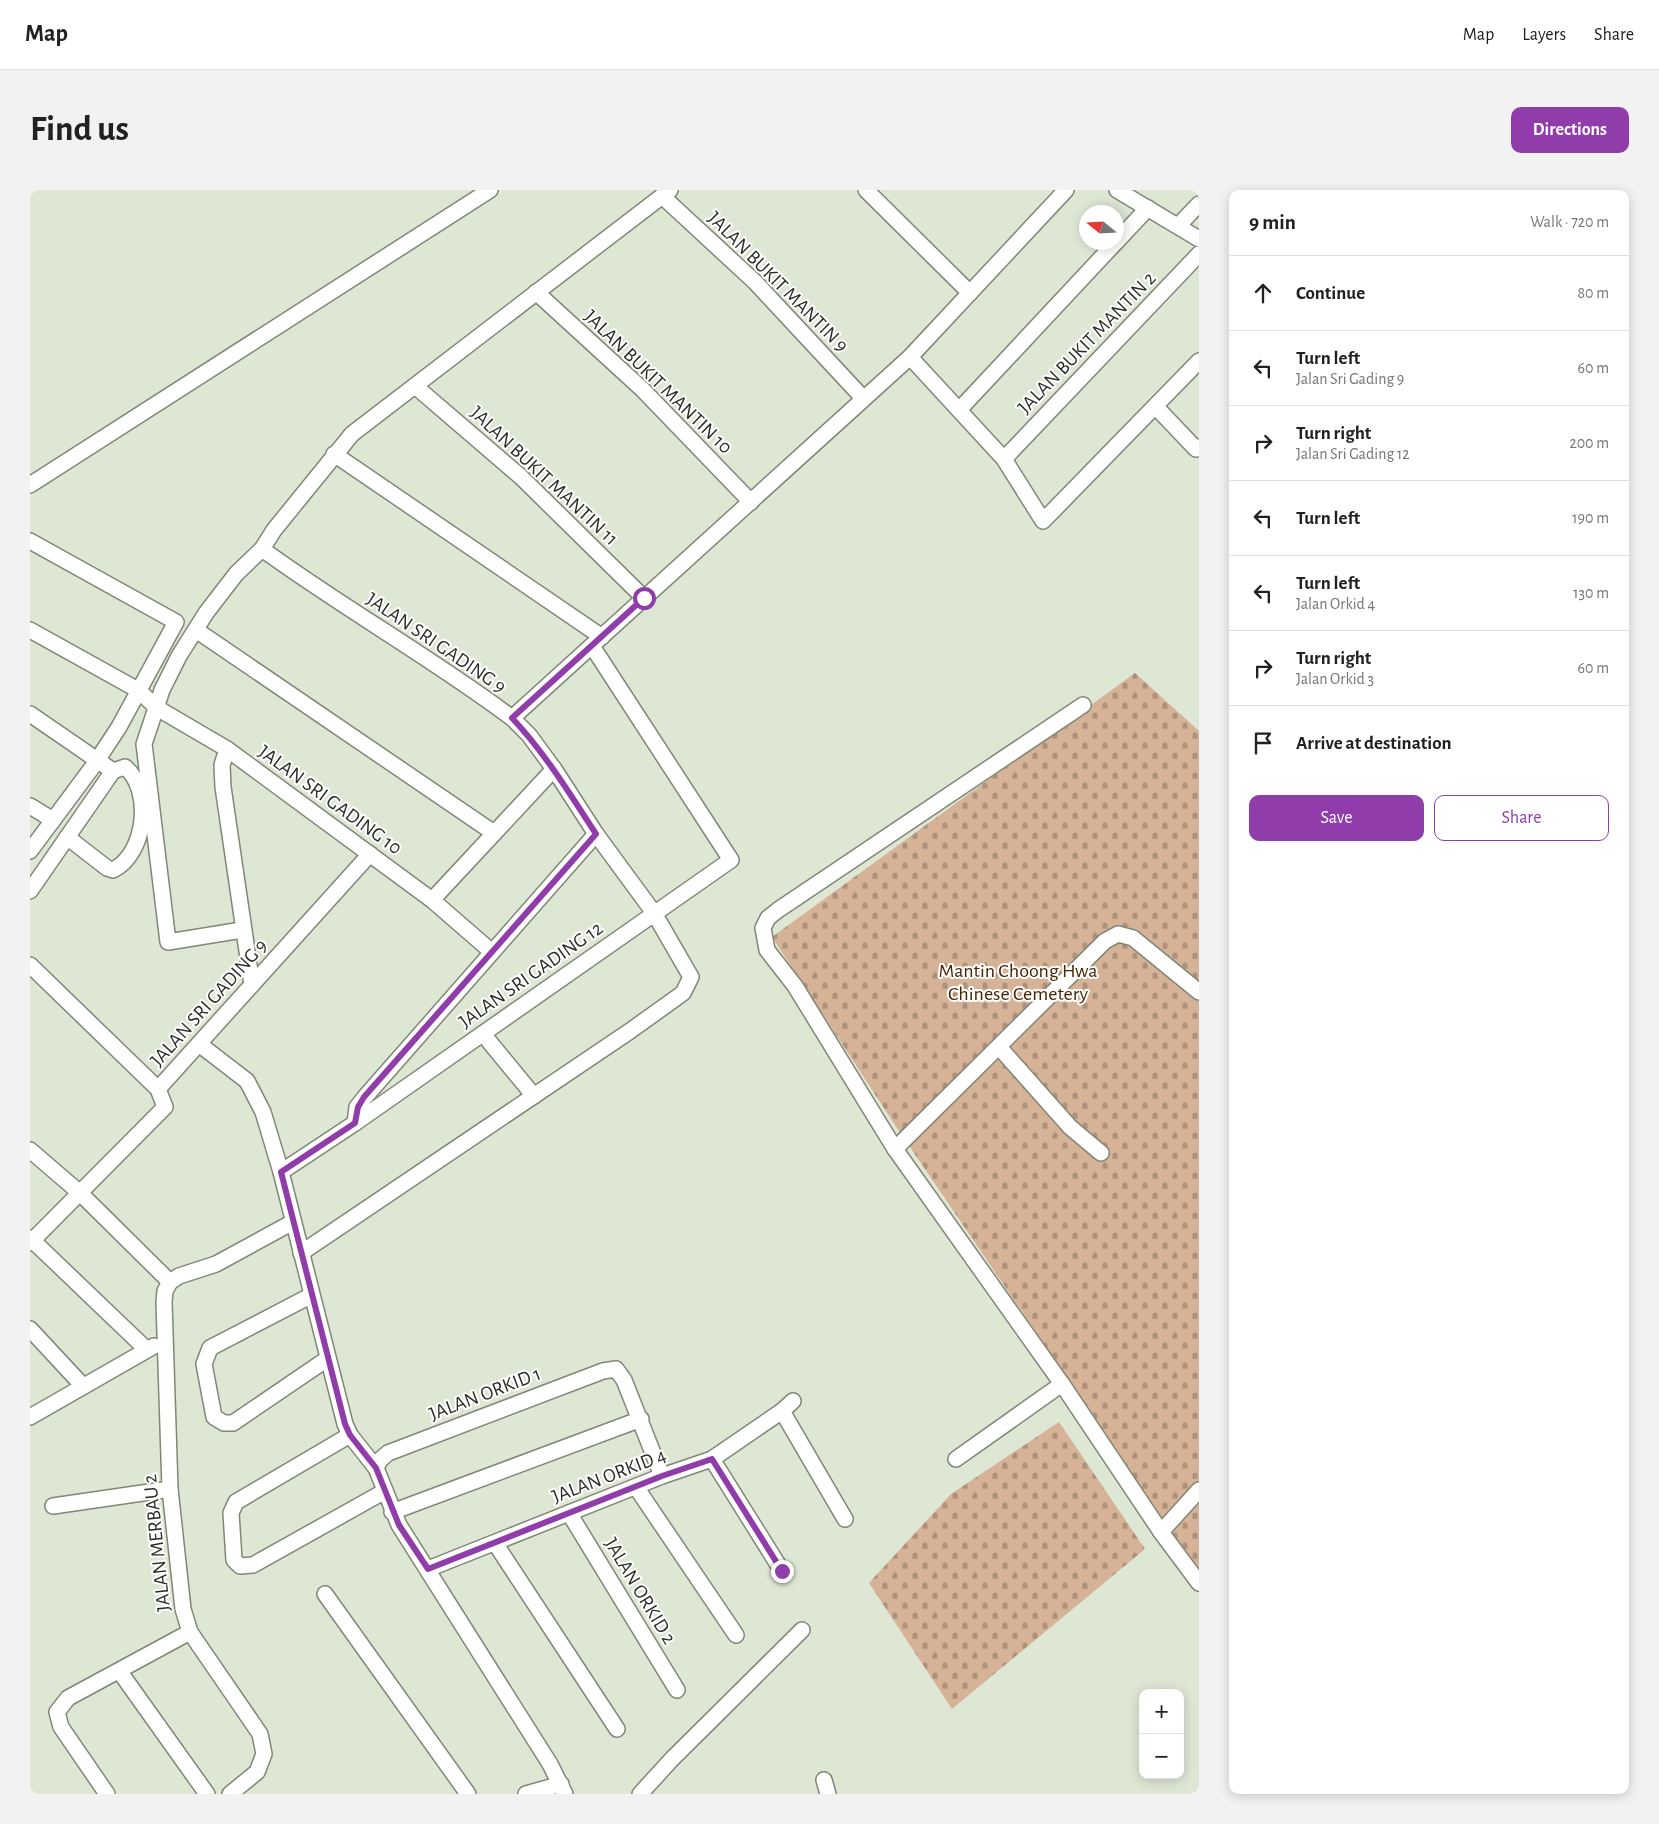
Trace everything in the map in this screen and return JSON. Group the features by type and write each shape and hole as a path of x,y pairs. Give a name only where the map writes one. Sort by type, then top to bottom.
{"street":[{"path":"30,485 490,190"},
{"path":"866,190 970,293"},
{"path":"512,718 910,357 1065,190"},
{"path":"1118,190 1199,239"},
{"path":"242,930 168,942 144,744 162,690 175,665 196,630 236,574 262,549 334,454 352,434 666,193"},
{"name":"JALAN BUKIT MANTIN 9","path":"666,193 755,282 863,398"},
{"path":"1178,226 1199,204"},
{"path":"1124,234 1148,208"},
{"path":"959,410 1109,250"},
{"name":"JALAN BUKIT MANTIN 2","path":"1004,459 1199,254"},
{"name":"JALAN BUKIT MANTIN 10","path":"536,292 642,389 751,502"},
{"path":"910,357 1004,459 1043,521 1199,361"},
{"name":"JALAN BUKIT MANTIN 11","path":"415,386 520,477 644,598"},
{"path":"1156,407 1196,449 1199,447"},
{"path":"334,454 597,642"},
{"path":"30,541 176,622 119,727 98,760 30,851"},
{"name":"JALAN SRI GADING 9","path":"262,549 319,591 372,623 512,718 529,735 554,769 596,834 654,913 691,977 682,992 534,1096"},
{"name":"JALAN SRI GADING 10","path":"30,630 138,690 157,708 227,749 432,900 492,952"},
{"path":"196,630 494,833"},
{"name":"JALAN SRI GADING 12","path":"281,1172 355,1123 731,860 597,642"},
{"path":"1084,705 778,910 768,918 763,928 767,950 795,986 896,1150 1062,1384 1161,1532 1199,1583"},
{"path":"30,714 113,771"},
{"path":"227,749 222,765 223,787 242,930 252,985"},
{"path":"30,891 67,837 113,771 126,767 137,780 143,817 139,840 120,866 112,870 107,868 67,837"},
{"path":"432,900 554,769"},
{"path":"30,806 53,820"},
{"name":"JALAN SRI GADING 12","path":"355,1123 358,1107 364,1097 596,834"},
{"name":"JALAN SRI GADING 9","path":"158,1089 370,854"},
{"path":"896,1150 1105,941 1118,934 1133,938 1199,992"},
{"path":"30,965 158,1089 165,1107 80,1194 31,1240 146,1349"},
{"path":"301,1253 534,1096 483,1034"},
{"path":"199,1044 247,1081 263,1112 281,1172 337,1401 350,1435 376,1468 392,1512 563,1789 526,1794"},
{"path":"999,1047 1070,1127 1100,1153"},
{"path":"30,1150 80,1194 170,1282 179,1276 216,1264 293,1222"},
{"name":"JALAN MERBAU 2","path":"170,1282 165,1291 164,1341 170,1489 178,1580 190,1632 260,1734 264,1754 257,1772 230,1794"},
{"path":"310,1296 210,1348 204,1364 214,1417 224,1423 233,1423 327,1359"},
{"path":"30,1329 83,1386"},
{"path":"30,1417 146,1349 164,1341"},
{"name":"JALAN ORKID 1","path":"376,1468 380,1460 388,1453 602,1370 616,1369 624,1380 641,1419"},
{"path":"956,1460 1062,1384"},
{"name":"JALAN ORKID 4","path":"428,1569 662,1476 712,1459 788,1406 845,1519"},
{"path":"392,1512 641,1419 662,1476"},
{"path":"350,1435 236,1502 230,1513 234,1560 240,1566 253,1565 385,1491"},
{"path":"712,1459 782,1571"},
{"path":"636,1487 736,1635"},
{"path":"53,1506 170,1489"},
{"path":"1161,1532 1199,1490"},
{"name":"JALAN ORKID 2","path":"570,1514 677,1690"},
{"path":"495,1543 617,1729"},
{"path":"325,1594 468,1794"},
{"path":"640,1794 672,1759 802,1630"},
{"path":"107,1794 61,1728 57,1712 68,1698 120,1672 190,1632"},
{"path":"120,1672 207,1794"}],"green space":[{"name":"Mantin Choong Hwa Chinese Cemetery","path":"1135,673 1199,731 1199,1572 897,1128 772,937"},
{"path":"1059,1422 1145,1549 952,1709 869,1583 951,1494"}],"route":[{"path":"644,598 512,718 529,735 554,769 596,834 364,1097 358,1107 354,1119 355,1123 281,1172 310,1296 337,1401 345,1424 350,1435 376,1468 392,1512 428,1569 662,1476 712,1459 782,1571"}]}
